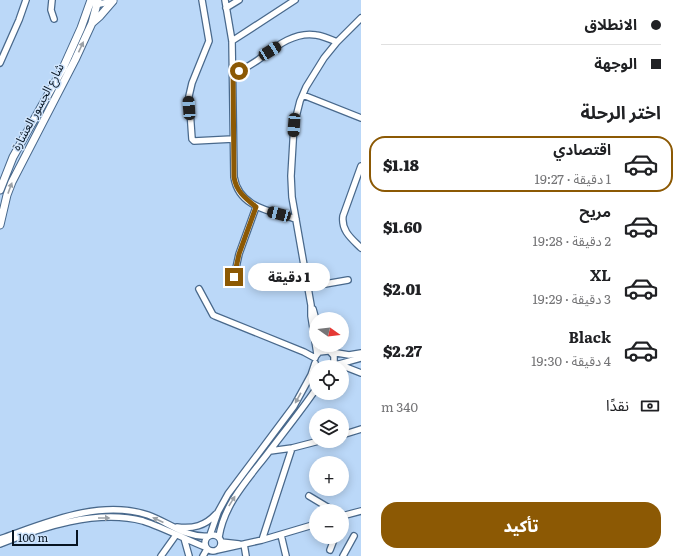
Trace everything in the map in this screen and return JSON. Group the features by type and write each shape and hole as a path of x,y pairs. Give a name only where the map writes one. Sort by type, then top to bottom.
{"main road":[{"path":"92,23 114,1"},
{"name":"شارع الجسور العشارة","path":"0,225 7,195 15,175 75,60 92,23 94,3"},
{"name":"شارع الجسور العشارة","path":"0,190 13,157 63,68 94,3"}],"street":[{"path":"0,63 26,0"},
{"path":"52,0 51,10 54,20"},
{"path":"202,0 209,41 188,96 192,139 194,141 233,140"},
{"path":"226,0 232,41 235,184 242,196 256,207 296,219"},
{"path":"226,8 238,0"},
{"path":"232,41 295,0"},
{"path":"94,3 114,1"},
{"path":"313,312 292,196 290,176 294,125 306,87 324,58 337,42 361,18"},
{"path":"233,72 243,70 276,47 297,36 317,35 337,42"},
{"path":"303,95 361,118"},
{"path":"361,166 342,216 342,221 343,228 347,234 361,248"},
{"path":"234,277 239,254 256,207"},
{"path":"308,287 348,280"},
{"path":"200,289 213,315 304,352 316,360"},
{"path":"311,305 316,360"},
{"path":"335,352 349,355 361,353"},
{"path":"349,362 361,358"},
{"path":"349,370 361,373"},
{"path":"203,556 206,548 204,542 209,536 218,512 237,481 294,406 309,379"},
{"path":"214,552 220,546 223,519 227,509 240,488 309,398"},
{"path":"349,433 361,429"},
{"path":"270,451 309,444"},
{"path":"262,540 292,448"},
{"path":"309,496 322,504"},
{"path":"0,539 74,515 108,510 133,511 149,516 189,534 209,536 215,535 220,540 242,544"},
{"path":"349,514 361,511"},
{"path":"174,527 184,528 200,526 210,520 218,512"},
{"path":"0,544 22,535 66,523 100,517 142,521 214,552 282,535 309,526"},
{"path":"161,556 176,535"},
{"path":"282,535 286,556"},
{"path":"343,556 354,536"},
{"path":"184,538 189,556"},
{"path":"242,544 246,556"},
{"path":"330,550 332,544"}],"route":[{"path":"234,277 239,254 256,207 242,196 235,184 234,177 233,72 239,71"}]}
